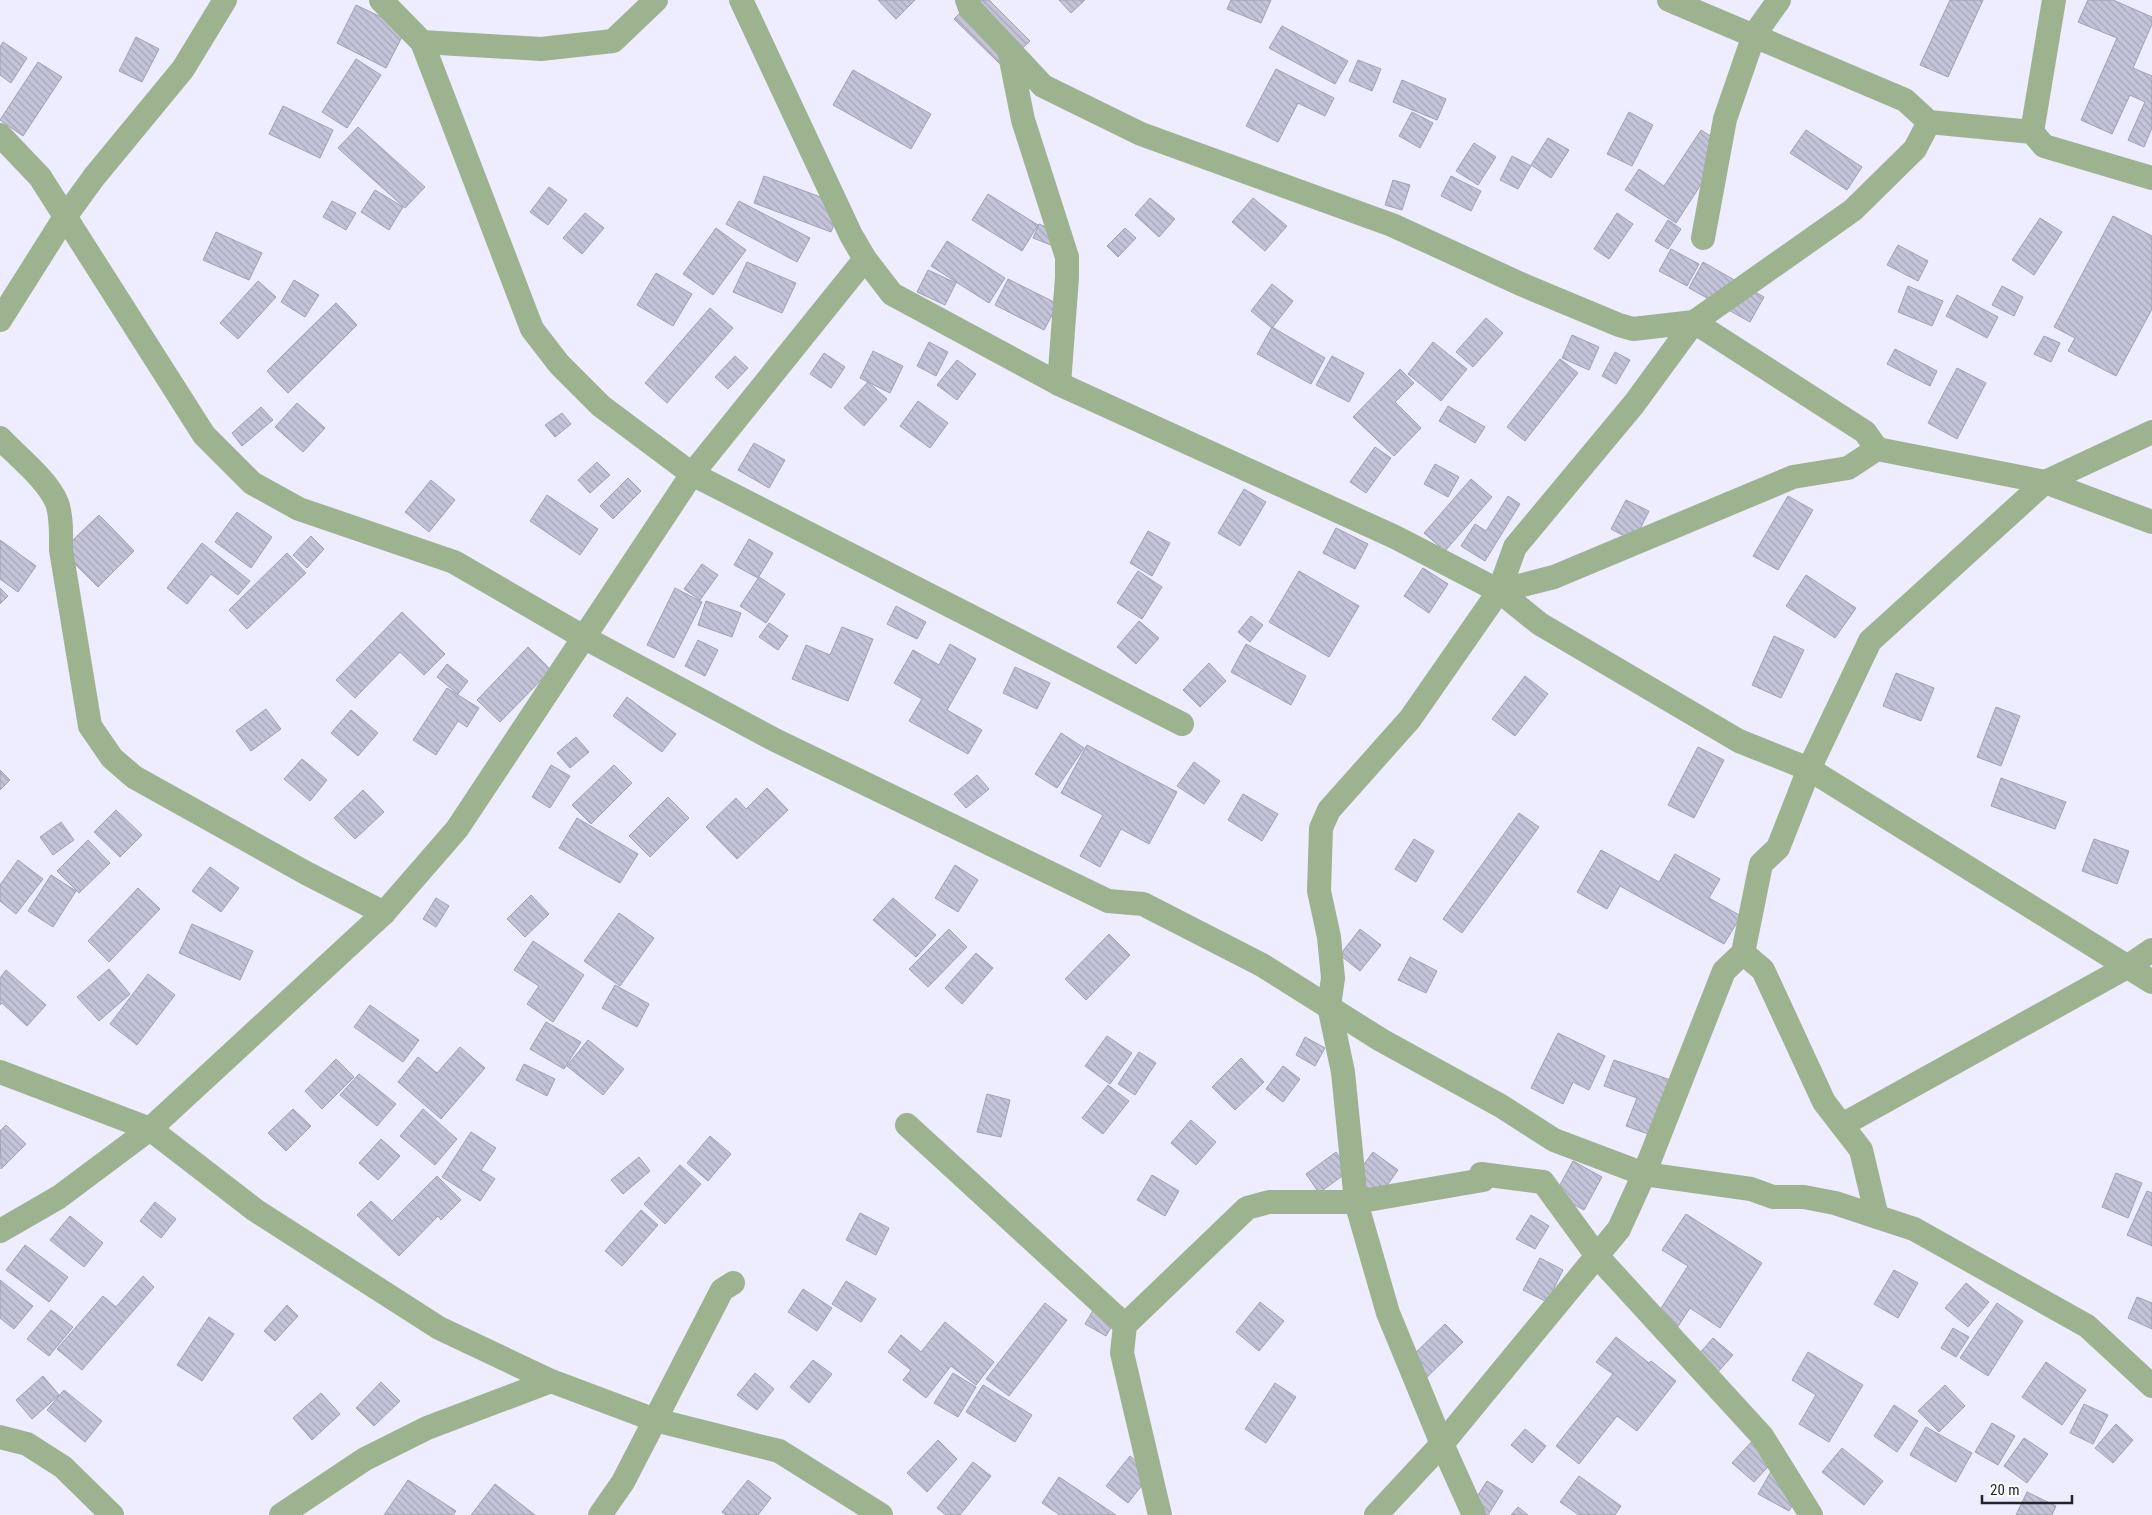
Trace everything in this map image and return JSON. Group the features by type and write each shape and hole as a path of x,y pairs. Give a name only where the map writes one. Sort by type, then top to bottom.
{"street":[{"path":"0,320 65,217 94,177 183,69 225,0"},
{"path":"381,0 422,42 532,329 559,364 601,406 692,474 1182,724"},
{"path":"422,42 541,49 613,42 656,0"},
{"path":"742,0 851,235 865,259 892,294 1059,384 1395,537 1498,591 1540,624 1740,741 1809,769 2152,982"},
{"path":"967,0 970,8 1043,86 1141,134 1392,225 1523,285 1612,323 1633,329 1694,322 1865,432 1877,448 2045,482 2152,522"},
{"path":"1669,0 1905,100 1929,122 2032,132 2044,146 2152,178"},
{"path":"1703,238 1725,119 1754,35 1779,0"},
{"path":"2032,132 2054,0"},
{"path":"1009,50 1024,120 1067,257 1059,384"},
{"path":"1474,1515 1442,1444 1388,1313 1356,1202 1343,1072 1329,1006 1333,978 1328,937 1319,890 1321,828 1328,810 1410,720 1498,591 1515,547 1634,404 1694,322 1853,210 1914,149 1929,122"},
{"path":"0,136 40,177 204,435 252,483 299,509 454,562 585,638 774,740 1108,901 1143,904 1262,965 1381,1040 1501,1106 1554,1140 1644,1174 1750,1189 1773,1197 1804,1197 1827,1201 1914,1229 2087,1326 2152,1386"},
{"path":"0,1231 59,1196 150,1129 384,913 457,829 692,474 865,259"},
{"path":"1376,1515 1442,1444 1619,1229 1644,1174 1724,971 1743,953 1761,864 1778,848 1809,769 1870,641 2045,482 2152,432"},
{"path":"0,438 49,489 57,504 61,550 90,726 112,758 134,778 306,873 384,913"},
{"path":"1498,591 1554,577 1792,477 1848,468 1877,448"},
{"path":"1842,1125 2126,967 2152,950"},
{"path":"1743,953 1762,970 1824,1102 1861,1150 1877,1217"},
{"path":"0,1072 150,1129 255,1210 440,1328 551,1381 656,1420 779,1451 881,1515"},
{"path":"907,1125 1125,1325"},
{"path":"1160,1515 1122,1353 1125,1325 1246,1208 1269,1202 1356,1202 1483,1180 1481,1174 1543,1182 1597,1256 1762,1436 1810,1515"},
{"path":"600,1515 623,1482 722,1290 733,1283"},
{"path":"281,1515 364,1459 404,1439 427,1428 551,1381"},
{"path":"0,1437 27,1444 63,1468 112,1515"}],"building":[{"path":"878,0 915,0 896,19"},
{"path":"973,0 989,0 1030,41 1003,67 954,19"},
{"path":"1059,0 1085,0 1071,13"},
{"path":"1231,0 1271,0 1261,23 1227,9"},
{"path":"1950,0 1983,0 1948,77 1920,65"},
{"path":"2088,0 2113,0 2152,17 2152,24 2133,68 2152,76 2152,128 2144,147 2128,140 2145,102 2130,95 2112,134 2081,120 2117,38 2078,22"},
{"path":"356,5 406,29 386,68 337,43"},
{"path":"1282,26 1348,61 1335,84 1269,48"},
{"path":"136,37 159,49 142,82 119,71"},
{"path":"3,42 27,58 11,83 0,75 0,47"},
{"path":"356,59 381,75 347,128 322,112"},
{"path":"1358,60 1381,69 1372,91 1349,81"},
{"path":"38,62 62,77 23,136 0,120"},
{"path":"1276,69 1334,98 1325,116 1298,103 1278,142 1246,126"},
{"path":"853,70 931,114 911,149 833,105"},
{"path":"1402,80 1446,99 1437,120 1393,102"},
{"path":"283,106 333,130 320,158 269,134"},
{"path":"1412,112 1433,123 1420,148 1399,136"},
{"path":"1629,112 1653,125 1632,166 1607,154"},
{"path":"358,127 425,187 405,208 338,148"},
{"path":"1701,130 1726,146 1676,223 1625,190 1639,169 1664,186"},
{"path":"1806,130 1862,167 1847,190 1790,153"},
{"path":"1548,138 1569,150 1551,178 1531,165"},
{"path":"1474,143 1496,157 1478,185 1456,171"},
{"path":"1512,156 1531,166 1518,189 1500,180"},
{"path":"764,176 842,205 831,232 754,203"},
{"path":"1451,176 1481,191 1471,211 1441,196"},
{"path":"1393,180 1410,185 1402,210 1385,205"},
{"path":"549,187 567,200 548,225 530,212"},
{"path":"375,190 403,207 389,230 361,212"},
{"path":"988,194 1038,225 1022,251 972,220"},
{"path":"1150,198 1175,219 1159,237 1135,215"},
{"path":"1253,198 1287,226 1265,251 1232,222"},
{"path":"332,201 356,213 346,230 323,217"},
{"path":"739,201 810,238 797,262 726,224"},
{"path":"585,213 604,228 582,254 563,238"},
{"path":"1617,213 1633,224 1609,259 1594,249"},
{"path":"2113,216 2152,236 2152,309 2116,376 2068,351 2075,338 2054,327"},
{"path":"2040,218 2062,232 2034,275 2012,260"},
{"path":"1668,220 1681,229 1668,249 1655,241"},
{"path":"1039,224 1067,236 1061,249 1033,238"},
{"path":"716,228 746,250 713,295 683,274"},
{"path":"1125,228 1136,238 1118,257 1107,246"},
{"path":"216,232 262,253 249,280 203,260"},
{"path":"947,241 1005,278 989,303 931,266"},
{"path":"1898,245 1928,261 1918,281 1887,265"},
{"path":"1671,249 1699,264 1687,286 1659,271"},
{"path":"747,262 796,283 782,313 733,292"},
{"path":"1703,262 1764,297 1750,322 1689,288"},
{"path":"928,270 956,283 945,305 917,292"},
{"path":"656,273 692,294 673,326 637,305"},
{"path":"1008,279 1058,304 1044,330 995,305"},
{"path":"294,280 319,295 305,317 281,302"},
{"path":"258,281 276,297 238,339 220,323"},
{"path":"1272,284 1293,301 1272,328 1251,311"},
{"path":"1908,286 1943,301 1932,326 1898,312"},
{"path":"2002,286 2023,297 2014,316 1992,305"},
{"path":"1957,295 1998,317 1987,338 1946,316"},
{"path":"336,303 357,325 288,393 267,371"},
{"path":"336,303 357,325 288,393 267,371"},
{"path":"710,308 733,328 667,403 645,383"},
{"path":"1486,318 1503,333 1473,367 1456,352"},
{"path":"1272,327 1325,358 1311,384 1257,354"},
{"path":"1572,335 1599,347 1589,370 1562,358"},
{"path":"2044,336 2060,343 2051,362 2034,354"},
{"path":"929,342 948,352 936,376 917,366"},
{"path":"1433,342 1467,369 1441,401 1408,374"},
{"path":"1895,349 1937,371 1930,386 1887,364"},
{"path":"873,351 903,366 890,393 860,378"},
{"path":"1615,352 1630,360 1616,384 1602,376"},
{"path":"824,353 845,367 831,388 810,374"},
{"path":"735,356 748,368 728,389 715,377"},
{"path":"1332,356 1364,373 1349,402 1316,385"},
{"path":"1560,359 1578,373 1525,441 1507,427"},
{"path":"957,360 976,374 957,400 937,385"},
{"path":"1957,368 1986,383 1957,439 1928,423"},
{"path":"1400,369 1414,383 1395,402 1421,428 1394,456 1353,417"},
{"path":"868,382 887,399 864,426 844,408"},
{"path":"918,401 948,423 930,448 900,426"},
{"path":"297,403 325,428 303,452 275,427"},
{"path":"1448,406 1485,427 1475,443 1439,421"},
{"path":"261,407 273,420 242,446 232,433"},
{"path":"562,413 571,424 555,437 545,425"},
{"path":"754,443 785,460 769,488 738,470"},
{"path":"1375,447 1391,458 1366,493 1350,482"},
{"path":"597,462 610,475 590,493 578,480"},
{"path":"1435,464 1459,477 1448,497 1424,484"},
{"path":"628,478 641,491 613,519 600,506"},
{"path":"1471,479 1492,497 1445,551 1424,533"},
{"path":"431,480 455,500 429,532 405,512"},
{"path":"1244,489 1266,502 1240,546 1218,533"},
{"path":"547,495 598,529 580,555 530,521"},
{"path":"1508,496 1520,504 1485,561 1461,546 1475,524 1486,531"},
{"path":"1788,496 1813,510 1778,570 1753,556"},
{"path":"1626,500 1649,511 1634,541 1611,529"},
{"path":"237,512 272,537 251,568 215,542"},
{"path":"99,515 134,551 98,587 62,551"},
{"path":"99,515 134,551 98,587 62,551"},
{"path":"1336,528 1368,544 1355,569 1323,553"},
{"path":"1148,531 1170,543 1152,576 1130,563"},
{"path":"311,536 324,549 307,568 293,555"},
{"path":"749,539 773,553 758,578 734,565"},
{"path":"0,540 36,566 18,592 0,579"},
{"path":"202,543 250,581 238,595 211,574 187,604 167,588"},
{"path":"287,553 306,573 247,629 229,610"},
{"path":"702,564 718,575 700,600 684,589"},
{"path":"1423,568 1448,584 1429,613 1404,596"},
{"path":"1138,571 1162,587 1142,619 1117,603"},
{"path":"1299,571 1359,606 1329,657 1269,622"},
{"path":"1806,575 1856,608 1835,638 1786,606"},
{"path":"759,577 785,594 766,623 740,606"},
{"path":"0,588 8,596 0,604"},
{"path":"675,588 702,602 674,658 647,645"},
{"path":"706,601 741,613 732,637 698,625"},
{"path":"896,606 926,622 917,639 887,624"},
{"path":"402,612 445,654 424,675 400,652 355,698 336,680"},
{"path":"1251,616 1263,625 1250,642 1238,632"},
{"path":"1139,621 1159,638 1136,664 1117,647"},
{"path":"769,623 788,636 778,650 759,637"},
{"path":"842,627 873,639 848,701 792,679 806,645 830,655"},
{"path":"1774,636 1804,650 1781,698 1752,685"},
{"path":"698,640 718,650 705,676 685,666"},
{"path":"950,644 976,659 947,710 982,730 968,754 909,721 922,699 894,683 913,650 939,665"},
{"path":"1246,644 1306,676 1291,705 1231,672"},
{"path":"528,647 551,670 500,722 477,700"},
{"path":"1209,663 1226,681 1200,707 1183,690"},
{"path":"447,664 468,681 458,694 437,677"},
{"path":"1015,667 1050,683 1037,709 1003,693"},
{"path":"1896,673 1934,688 1921,721 1883,706"},
{"path":"1525,676 1548,694 1515,736 1492,719"},
{"path":"447,688 479,708 467,727 458,721 436,755 413,740"},
{"path":"627,697 676,734 662,752 613,716"},
{"path":"1996,707 2020,716 2001,766 1977,757"},
{"path":"266,709 281,729 251,751 236,731"},
{"path":"351,710 378,733 358,756 331,733"},
{"path":"1061,733 1084,748 1057,788 1035,774"},
{"path":"576,737 589,752 570,768 557,753"},
{"path":"1087,745 1177,792 1149,844 1121,829 1100,867 1080,856 1103,815 1061,793"},
{"path":"1698,747 1724,760 1694,818 1668,805"},
{"path":"302,759 327,780 310,801 284,779"},
{"path":"1194,762 1220,781 1204,804 1177,786"},
{"path":"551,765 570,776 550,808 532,797"},
{"path":"614,765 632,783 591,824 572,805"},
{"path":"0,770 10,780 0,790"},
{"path":"977,775 989,789 966,808 954,794"},
{"path":"2001,778 2066,802 2055,829 1991,806"},
{"path":"767,788 788,810 737,859 706,827 736,798 746,809"},
{"path":"363,790 384,812 355,839 334,818"},
{"path":"1243,794 1278,814 1262,841 1228,820"},
{"path":"668,797 689,818 650,857 629,836"},
{"path":"116,810 142,835 120,857 94,832"},
{"path":"1519,813 1539,827 1462,933 1443,919"},
{"path":"577,818 638,854 620,883 559,848"},
{"path":"61,822 74,840 53,855 40,837"},
{"path":"1414,839 1434,851 1416,882 1395,869"},
{"path":"2094,839 2129,851 2117,884 2082,871"},
{"path":"88,840 110,863 79,893 57,871"},
{"path":"1601,850 1659,882 1675,854 1720,879 1709,898 1741,916 1724,944 1620,886 1607,909 1577,892"},
{"path":"18,860 43,879 16,914 0,901 0,885"},
{"path":"955,865 978,880 958,912 935,898"},
{"path":"210,867 239,888 221,912 192,891"},
{"path":"51,875 76,891 53,927 28,911"},
{"path":"138,888 160,909 109,962 88,941"},
{"path":"531,895 549,914 525,937 507,919"},
{"path":"436,898 449,906 436,927 423,919"},
{"path":"893,898 936,935 916,957 873,920"},
{"path":"619,913 654,938 620,986 584,961"},
{"path":"192,924 253,951 240,980 179,953"},
{"path":"949,929 967,947 928,987 909,969"},
{"path":"1360,929 1381,945 1360,971 1340,955"},
{"path":"1109,934 1130,955 1086,1000 1065,979"},
{"path":"533,941 584,975 553,1022 527,1004 539,986 514,970"},
{"path":"976,953 993,968 962,1004 945,988"},
{"path":"1410,957 1437,971 1426,993 1398,980"},
{"path":"109,969 130,994 99,1021 77,997"},
{"path":"6,970 46,1005 27,1026 2,1003 0,1005 0,978"},
{"path":"148,974 175,995 137,1045 110,1024"},
{"path":"615,985 649,1004 637,1027 602,1008"},
{"path":"370,1005 419,1040 403,1062 354,1027"},
{"path":"546,1022 581,1042 564,1069 530,1049"},
{"path":"1558,1033 1605,1056 1589,1090 1573,1082 1563,1104 1531,1088"},
{"path":"1107,1036 1132,1053 1110,1084 1085,1066"},
{"path":"1305,1037 1325,1048 1315,1066 1296,1055"},
{"path":"588,1040 624,1069 603,1095 567,1066"},
{"path":"460,1047 485,1068 441,1119 398,1082 418,1057 437,1073"},
{"path":"1139,1052 1156,1063 1135,1095 1118,1084"},
{"path":"1241,1058 1264,1082 1235,1110 1212,1087"},
{"path":"336,1059 354,1077 322,1109 305,1091"},
{"path":"1614,1060 1679,1083 1659,1138 1626,1126 1637,1098 1604,1086"},
{"path":"524,1064 555,1079 547,1096 516,1080"},
{"path":"1283,1066 1300,1079 1283,1102 1266,1089"},
{"path":"359,1074 396,1104 377,1126 340,1095"},
{"path":"1108,1085 1129,1101 1103,1134 1082,1118"},
{"path":"987,1094 1010,1100 1001,1137 977,1132"},
{"path":"293,1109 311,1126 286,1151 268,1133"},
{"path":"423,1109 457,1139 435,1165 400,1136"},
{"path":"1191,1120 1216,1142 1196,1165 1171,1143"},
{"path":"6,1125 26,1144 1,1169 0,1131"},
{"path":"471,1132 496,1148 481,1170 495,1179 480,1201 442,1177"},
{"path":"710,1136 731,1154 708,1181 687,1163"},
{"path":"381,1139 400,1156 378,1180 359,1163"},
{"path":"1336,1152 1349,1171 1319,1193 1306,1174"},
{"path":"1373,1152 1398,1170 1371,1208 1345,1190"},
{"path":"639,1157 650,1171 623,1194 611,1180"},
{"path":"1573,1161 1602,1177 1584,1210 1555,1194"},
{"path":"680,1165 701,1184 665,1224 644,1204"},
{"path":"2116,1173 2142,1183 2128,1218 2102,1207"},
{"path":"1152,1175 1179,1191 1165,1216 1137,1200"},
{"path":"437,1176 461,1200 441,1220 438,1216 399,1256 357,1215 371,1201 392,1221"},
{"path":"2147,1191 2152,1193 2152,1246 2127,1235"},
{"path":"155,1202 176,1219 161,1238 140,1221"},
{"path":"641,1210 658,1225 622,1266 605,1251"},
{"path":"860,1213 889,1228 876,1255 846,1240"},
{"path":"1686,1214 1762,1263 1720,1328 1690,1308 1671,1337 1651,1324 1688,1266 1662,1250"},
{"path":"1531,1215 1549,1226 1535,1249 1516,1239"},
{"path":"70,1216 103,1243 84,1267 50,1240"},
{"path":"25,1245 68,1277 49,1302 6,1270"},
{"path":"1540,1258 1563,1270 1547,1302 1523,1290"},
{"path":"1894,1270 1918,1283 1898,1318 1874,1304"},
{"path":"143,1276 154,1287 82,1370 57,1349 103,1296 116,1307"},
{"path":"0,1280 33,1306 14,1329 0,1318"},
{"path":"846,1281 876,1299 861,1322 832,1304"},
{"path":"1966,1283 1989,1302 1968,1327 1945,1308"},
{"path":"803,1289 832,1308 817,1331 788,1312"},
{"path":"1101,1297 1122,1309 1106,1336 1085,1324"},
{"path":"2137,1297 2152,1303 2152,1329 2128,1318"},
{"path":"1260,1302 1284,1321 1259,1351 1236,1332"},
{"path":"1045,1303 1067,1320 1009,1396 986,1379"},
{"path":"1997,1303 2023,1321 1988,1376 1960,1358"},
{"path":"287,1305 298,1316 275,1341 264,1331"},
{"path":"51,1310 73,1327 49,1356 27,1339"},
{"path":"209,1317 234,1334 202,1381 177,1365"},
{"path":"945,1322 994,1362 976,1385 951,1366 926,1398 903,1380 911,1370 888,1352 901,1335 921,1352"},
{"path":"1445,1324 1463,1342 1422,1382 1404,1364"},
{"path":"1953,1328 1969,1337 1956,1357 1941,1348"},
{"path":"1616,1337 1676,1381 1637,1431 1617,1416 1579,1464 1556,1446 1613,1374 1596,1362"},
{"path":"1713,1338 1733,1355 1710,1381 1690,1364"},
{"path":"1808,1352 1863,1385 1829,1442 1799,1424 1816,1395 1792,1380"},
{"path":"813,1360 832,1374 809,1403 790,1387"},
{"path":"2046,1362 2086,1390 2062,1425 2022,1397"},
{"path":"755,1373 774,1389 757,1410 737,1395"},
{"path":"953,1373 976,1387 958,1417 934,1403"},
{"path":"43,1376 59,1395 32,1419 16,1400"},
{"path":"381,1382 400,1401 374,1426 356,1408"},
{"path":"1275,1383 1296,1397 1266,1443 1245,1429"},
{"path":"983,1385 1032,1415 1015,1442 966,1412"},
{"path":"1945,1385 1965,1406 1939,1432 1918,1411"},
{"path":"64,1390 102,1421 85,1442 47,1410"},
{"path":"321,1393 340,1414 312,1440 293,1418"},
{"path":"2084,1404 2108,1415 2093,1444 2070,1433"},
{"path":"1894,1405 1918,1421 1897,1452 1874,1436"},
{"path":"1992,1423 2015,1436 1998,1465 1975,1452"},
{"path":"2116,1424 2133,1440 2113,1463 2095,1448"},
{"path":"1926,1427 1972,1453 1956,1482 1910,1455"},
{"path":"1525,1429 1546,1446 1532,1463 1511,1445"},
{"path":"2024,1438 2048,1454 2027,1483 2004,1466"},
{"path":"1754,1439 1776,1458 1754,1482 1732,1463"},
{"path":"938,1440 957,1459 927,1492 907,1473"},
{"path":"1842,1448 1883,1481 1864,1505 1822,1472"},
{"path":"1130,1456 1151,1474 1128,1503 1106,1486"},
{"path":"973,1462 991,1476 960,1515 946,1515 937,1508"},
{"path":"1773,1468 1804,1485 1789,1511 1758,1494"},
{"path":"1579,1476 1621,1506 1615,1515 1579,1515 1560,1502"},
{"path":"1059,1477 1116,1515 1060,1515 1042,1503"},
{"path":"408,1480 456,1511 453,1515 384,1515"},
{"path":"748,1480 771,1498 758,1515 726,1515 722,1512"},
{"path":"1487,1481 1503,1491 1488,1515 1474,1515 1468,1511"},
{"path":"495,1484 535,1515 471,1515"},
{"path":"2027,1492 2056,1506 2052,1515 2016,1515"},
{"path":"1518,1507 1528,1515 1511,1515"}]}
